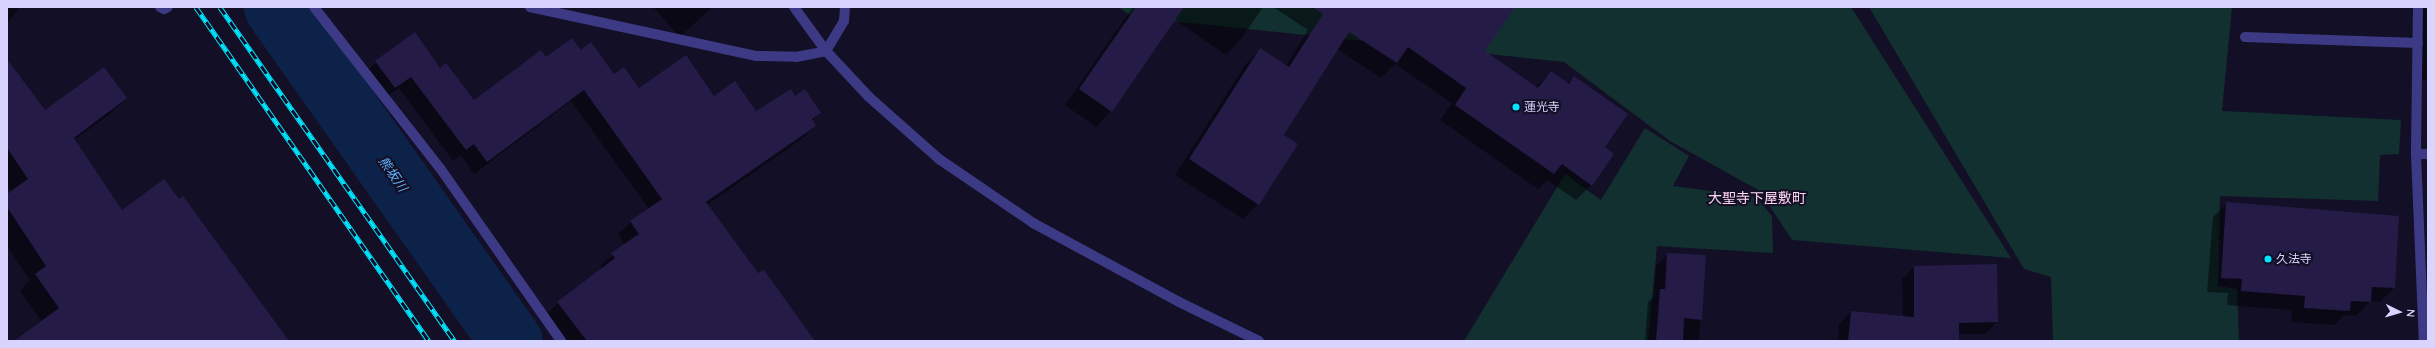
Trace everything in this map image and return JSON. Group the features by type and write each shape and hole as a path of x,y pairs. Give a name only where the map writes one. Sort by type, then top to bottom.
{"street":[{"path":"160,7 164,9 168,7"},
{"path":"314,7 440,168 561,341"},
{"path":"530,7 757,56 796,57 826,51 844,21 844,7"},
{"path":"794,7 826,51 869,97 939,159 1033,223 1178,302 1258,341"},
{"path":"2418,7 2416,154 2424,341"},
{"path":"2245,37 2418,43"},
{"path":"2416,154 2428,154"}],"green space":[{"path":"1118,7 1851,7 2011,258 1792,240 1760,191 1670,141 1564,62 1133,17"},
{"path":"1869,7 2232,7 2222,111 2401,120 2399,154 2380,155 2378,201 2220,196 2218,286 2237,289 2239,341 2053,341 2051,277 2024,269"},
{"path":"1645,128 1689,156 1673,186 1756,197 1772,216 1773,253 1657,246 1648,341 1464,341 1565,174 1601,200"}],"building":[{"path":"1136,7 1184,7 1112,112 1079,89"},
{"path":"1312,7 1515,7 1485,51 1538,88 1551,71 1569,84 1574,76 1628,114 1605,147 1614,154 1592,186 1562,164 1554,174 1455,105 1466,88 1408,47 1397,63 1349,32 1284,135 1298,144 1259,205 1189,159 1260,48 1289,67 1323,14"},
{"path":"415,32 440,68 446,63 474,100 541,50 546,57 572,38 581,50 591,42 614,74 624,67 639,88 686,55 714,96 735,81 756,111 791,89 795,96 805,89 821,113 812,119 816,126 706,202 758,273 764,270 815,341 587,341 557,302 615,258 611,253 639,234 630,221 662,199 584,90 487,162 474,144 466,150 411,77 395,88 375,61"},
{"path":"7,59 45,110 104,67 127,98 74,138 122,210 164,179 179,199 183,196 289,341 14,341 59,308 35,274 46,266 7,207 7,194 28,179 7,148"},
{"path":"2226,202 2399,216 2395,288 2372,287 2371,302 2351,301 2350,311 2304,308 2305,296 2241,291 2242,279 2221,278"},
{"path":"1667,253 1706,255 1702,320 1684,318 1683,341 1656,341 1660,289 1665,289"},
{"path":"1997,264 1998,322 1959,323 1959,341 1848,341 1851,311 1914,317 1914,266"}],"waterway":[{"name":"熊坂川","path":"275,7 511,341"}],"railway":[{"path":"196,7 429,341"},
{"path":"220,7 455,341"}],"place":[{"name":"蓮光寺","path":"1516,107"},
{"name":"久法寺","path":"2268,259"}],"district":[{"name":"大聖寺下屋敷町","path":"1757,198"}]}
